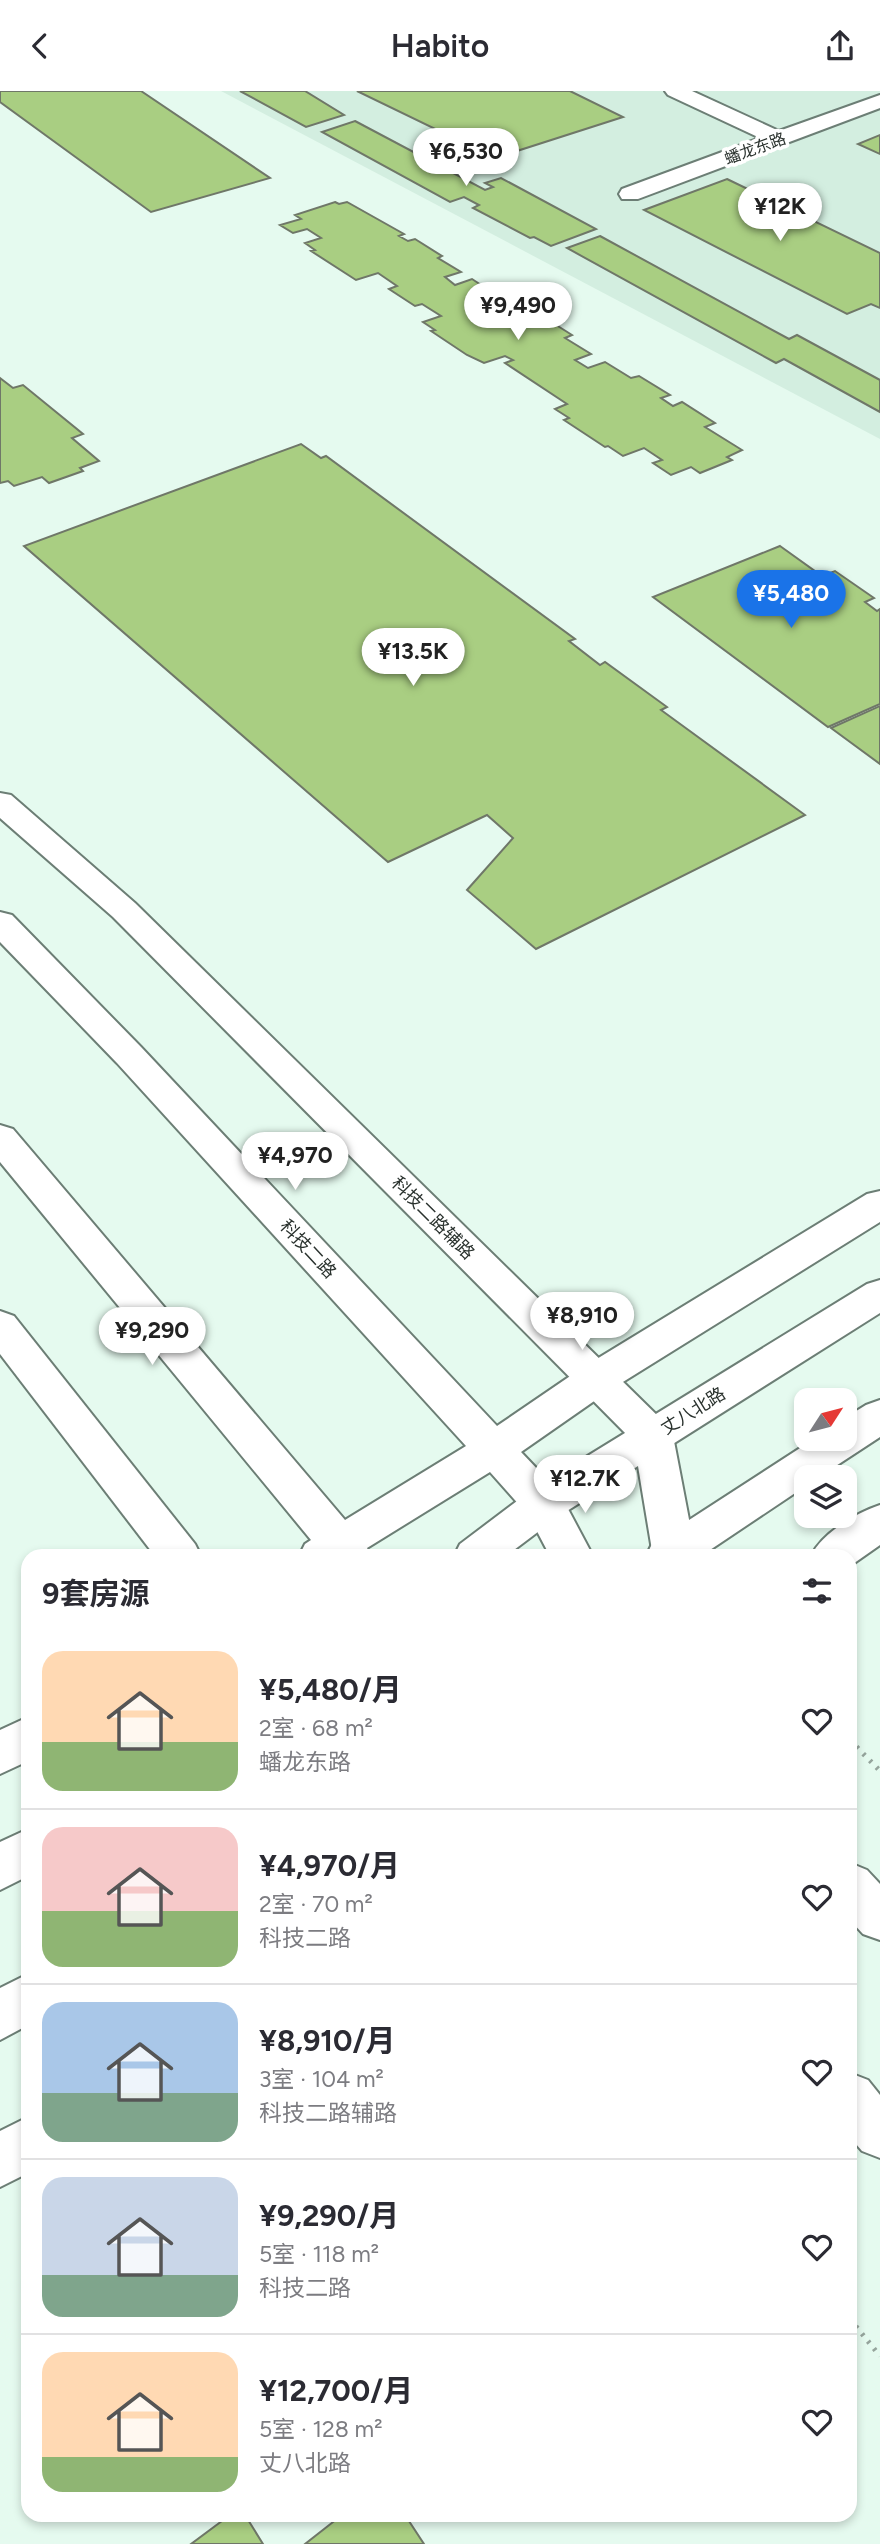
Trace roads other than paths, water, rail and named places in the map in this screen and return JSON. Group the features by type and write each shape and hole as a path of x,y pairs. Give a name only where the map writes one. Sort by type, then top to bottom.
{"main road":[{"path":"676,91 778,139"},
{"name":"蟠龙东路","path":"630,194 880,101"},
{"name":"科技二路辅路","path":"0,802 124,910 653,1436"},
{"name":"科技二路","path":"0,923 110,1036 544,1504 568,1549"},
{"path":"0,1138 334,1549"},
{"path":"341,1549 596,1379 880,1204"},
{"name":"丈八北路","path":"484,1549 544,1504 880,1294"},
{"path":"0,1326 175,1549"},
{"path":"680,1549 880,1416"},
{"path":"653,1436 670,1549"},
{"path":"842,1549 880,1522"},
{"path":"0,1754 21,1741"},
{"path":"0,1868 21,1854"},
{"path":"857,1893 880,1918"},
{"path":"0,2016 21,2002"},
{"path":"857,2106 880,2133"},
{"path":"0,2162 21,2147"}]}
